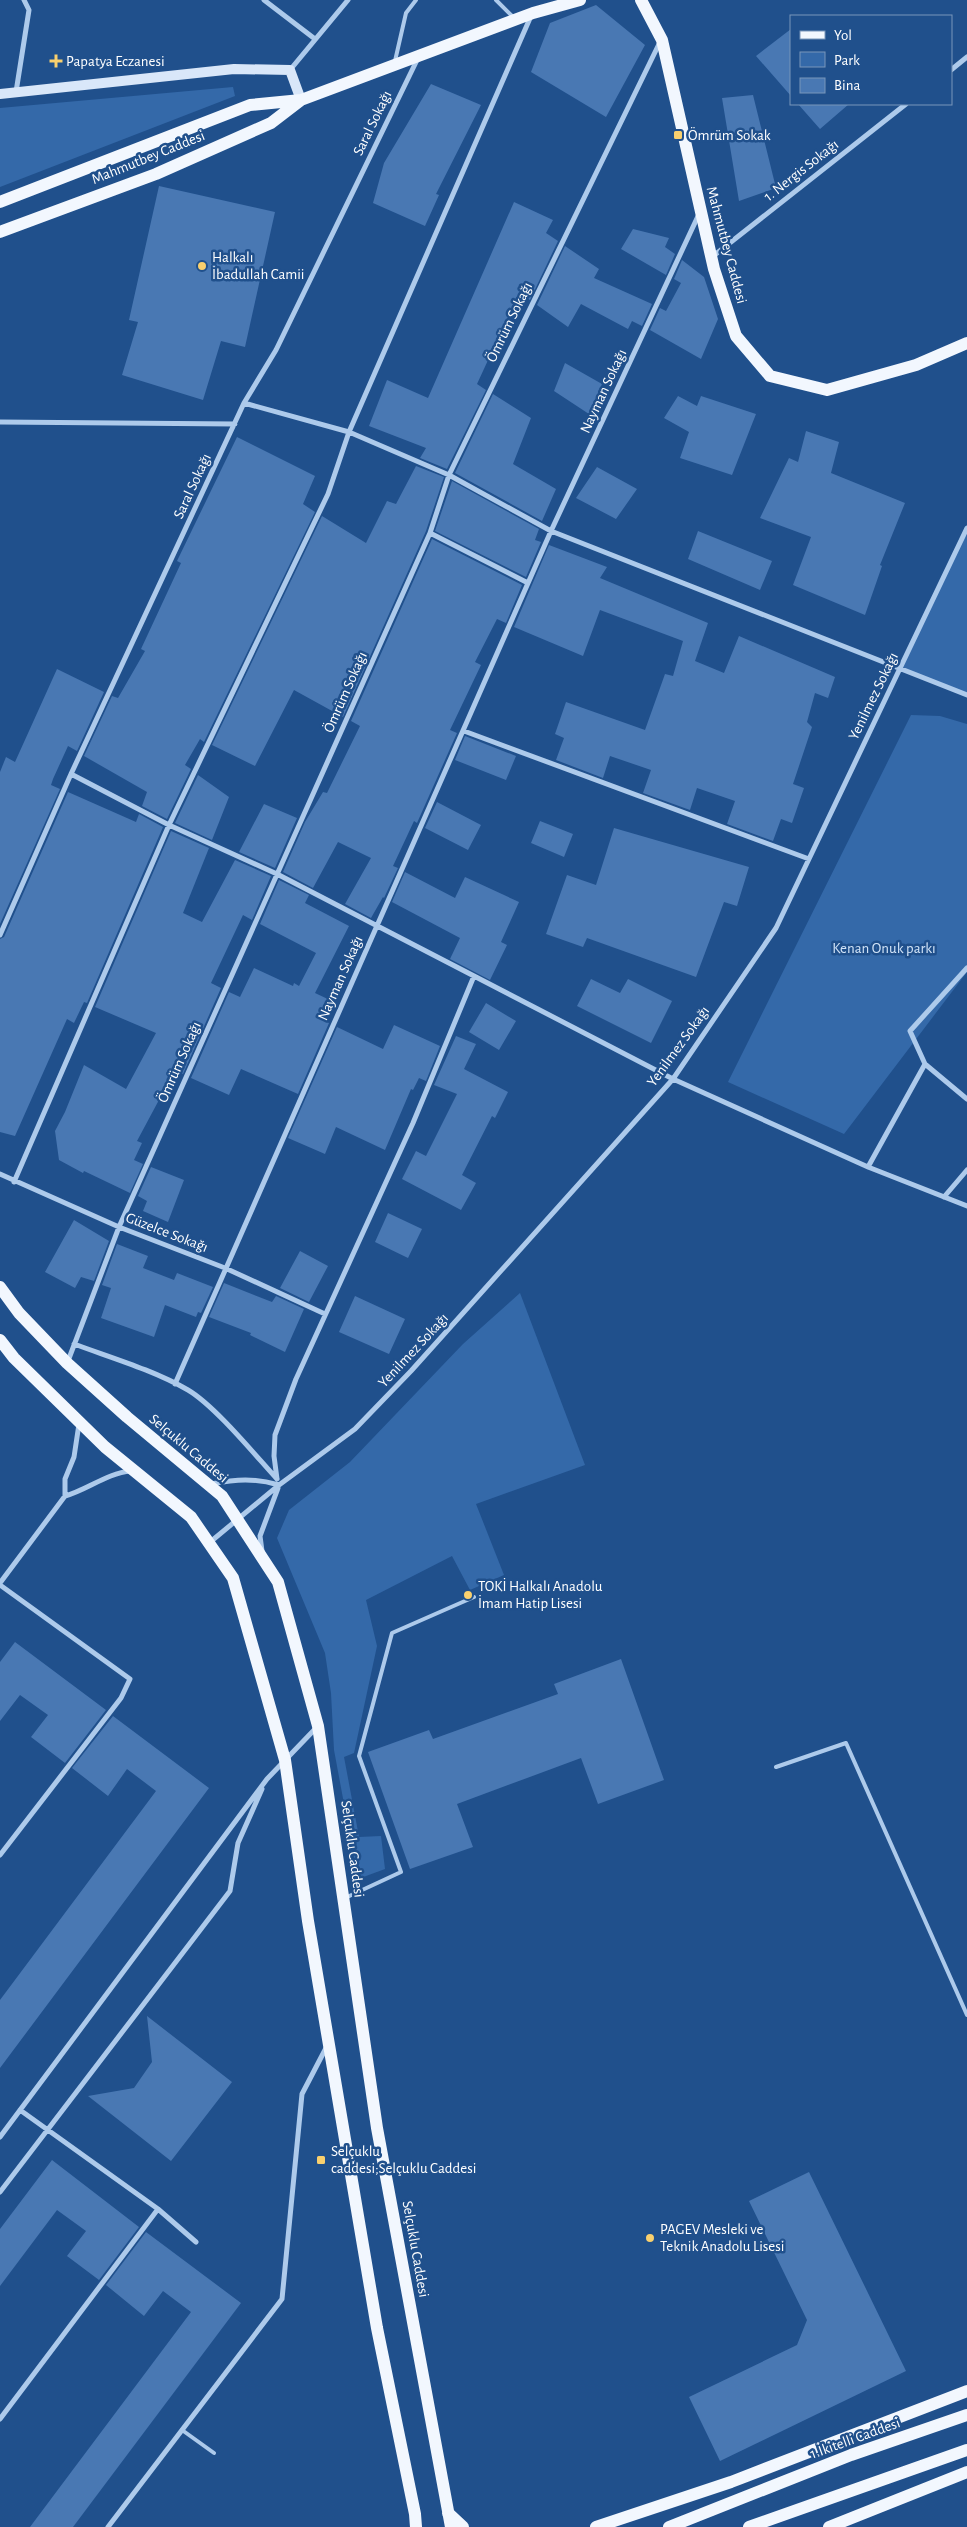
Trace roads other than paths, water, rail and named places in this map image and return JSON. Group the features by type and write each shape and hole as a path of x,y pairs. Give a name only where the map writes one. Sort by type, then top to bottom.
{"main road":[{"name":"Mahmutbey Caddesi","path":"0,232 156,174 271,123 302,100 395,63 532,13 580,0"},
{"name":"Mahmutbey Caddesi","path":"641,0 662,40 711,257 736,336 770,376 827,390 916,364 967,343"},
{"path":"0,94 234,69 290,70 302,100"},
{"name":"Mahmutbey Caddesi","path":"0,202 250,105 302,100"},
{"name":"Selçuklu Caddesi","path":"0,1287 19,1312 67,1363 127,1417 222,1496 278,1582 318,1726 377,2128 451,2527"},
{"path":"0,1340 14,1358 80,1422 134,1471 191,1517 233,1578 285,1760 308,1921 376,2328 416,2521 410,2527"},
{"path":"596,2527 731,2482 967,2391"},
{"name":"1.İkitelli Caddesi","path":"669,2527 851,2455 967,2416"},
{"path":"749,2527 967,2450"},
{"path":"945,2481 967,2467"},
{"path":"829,2527 967,2472"},
{"path":"448,2513 463,2527"}],"street":[{"path":"16,92 29,10 24,0"},
{"path":"264,0 315,38"},
{"path":"290,70 348,0"},
{"path":"14,1182 169,825 328,494 349,432 532,13"},
{"name":"Ömrüm Sokağı","path":"67,1363 119,1227 430,533 449,475 662,40"},
{"name":"Saral Sokağı","path":"0,935 71,774 244,403 276,350 420,54"},
{"path":"952,69 967,57"},
{"name":"1. Nergis Sokağı","path":"711,257 905,105"},
{"name":"Nayman Sokağı","path":"175,1384 551,531 700,211"},
{"path":"244,403 349,432 449,475 551,531 967,695"},
{"path":"0,422 235,424"},
{"name":"Yenilmez Sokağı","path":"209,1543 280,1485 355,1429 405,1378 672,1079 776,928 967,528"},
{"path":"430,533 528,583"},
{"path":"464,731 809,859"},
{"path":"71,774 169,825 277,874 672,1079 868,1167 967,1206"},
{"path":"967,968 910,1031 925,1064 967,1099"},
{"path":"277,1479 274,1456 275,1434 325,1314 413,1123 474,976"},
{"path":"868,1167 925,1064"},
{"path":"944,1197 967,1170"},
{"name":"Güzelce Sokağı","path":"0,1174 14,1182 119,1227 225,1268 325,1314"},
{"path":"74,1344 152,1373 189,1391 212,1410 277,1479 280,1485 260,1536 263,1560"},
{"path":"0,1855 120,1698 130,1679 0,1584 65,1496 65,1480 74,1457 80,1422"},
{"path":"65,1496 81,1492 122,1472 134,1471"},
{"path":"208,1484 230,1480 259,1479 280,1485"},
{"path":"0,2137 267,1779 318,1726"},
{"path":"0,2192 230,1891 238,1843 267,1779"},
{"path":"108,2527 282,2299 302,2094 328,2044"},
{"path":"20,2110 158,2209 196,2242"},
{"path":"0,2419 158,2209"}],"lane":[{"path":"395,63 406,14 416,0"},
{"path":"496,0 516,20"},
{"path":"344,1899 401,1872 359,1756 392,1633 474,1597"},
{"path":"776,1767 846,1743 967,2015"},
{"path":"182,2430 214,2453"}],"place":[{"name":"Papatya Eczanesi","path":"56,61"},
{"name":"Ömrüm Sokak","path":"678,135"},
{"name":"Halkalı İbadullah Camii","path":"202,266"},
{"name":"TOKİ Halkalı Anadolu İmam Hatip Lisesi","path":"468,1595"},
{"name":"Selçuklu caddesi;Selçuklu Caddesi","path":"321,2160"},
{"name":"PAGEV Mesleki ve Teknik Anadolu Lisesi","path":"650,2238"}],"park label":[{"name":"Kenan Onuk parkı","path":"884,948"}]}
